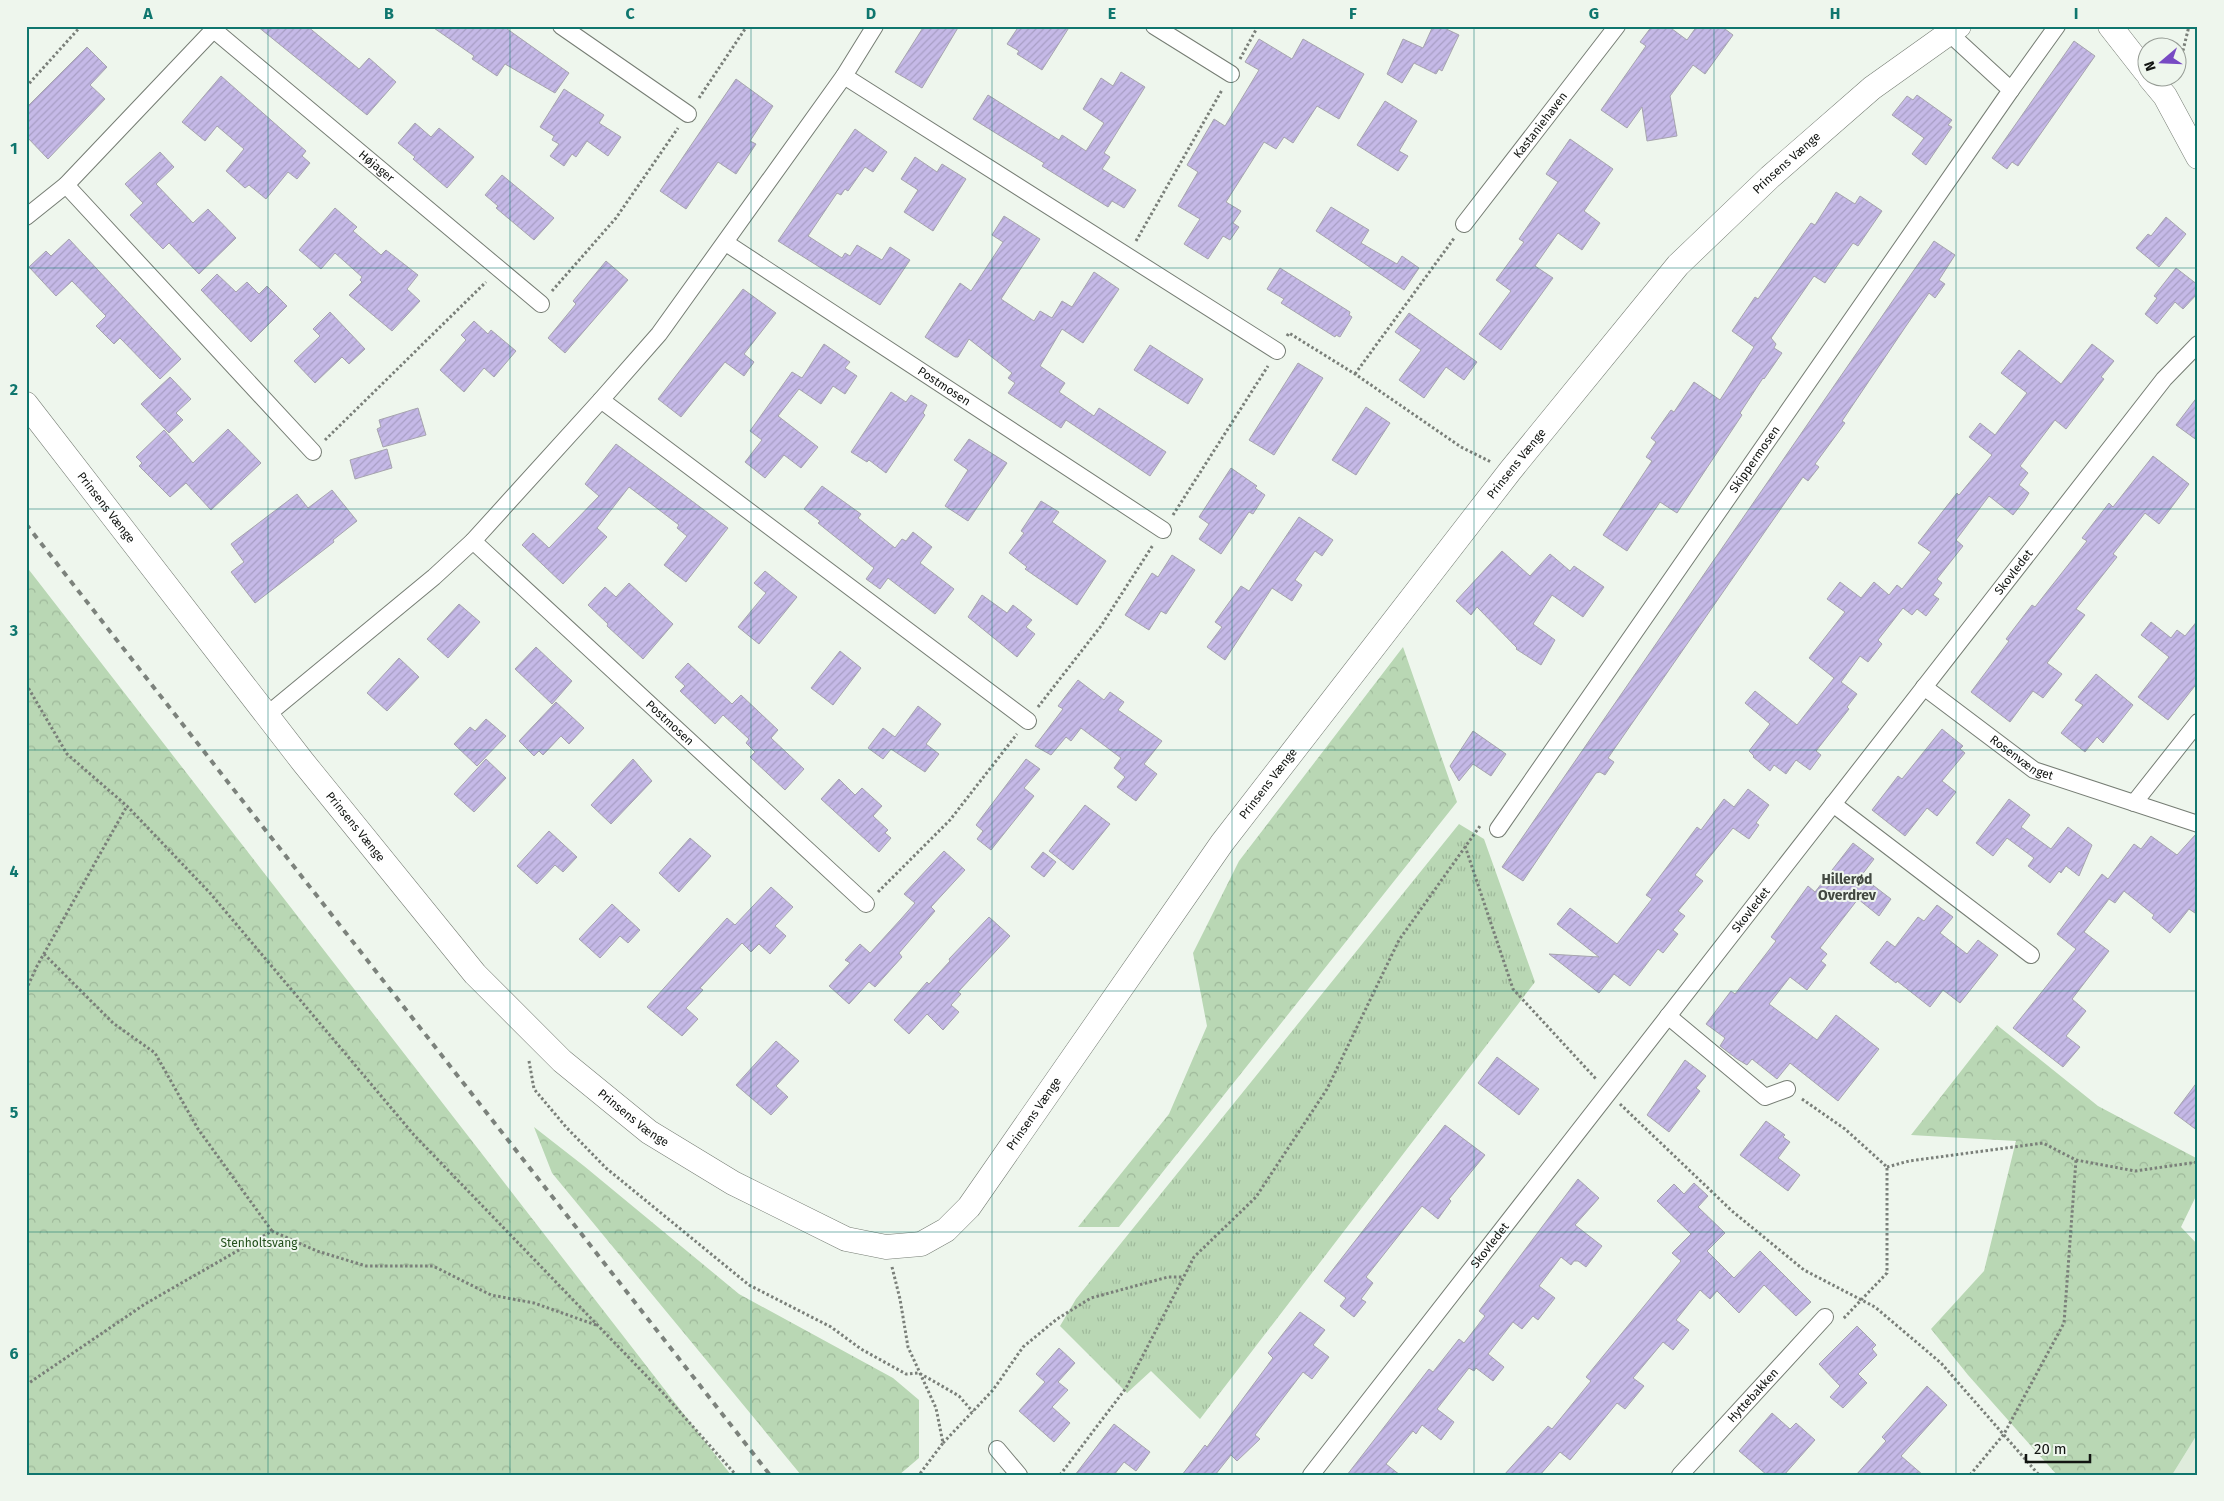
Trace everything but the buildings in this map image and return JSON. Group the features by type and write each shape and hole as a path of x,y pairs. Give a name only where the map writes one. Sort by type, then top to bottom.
{"street":[{"path":"561,26 688,114"},
{"path":"268,714 434,577 473,542 601,400 659,334 844,76 875,26"},
{"path":"1154,26 1231,74"},
{"name":"Kastaniehaven","path":"1464,224 1617,26"},
{"name":"Skippermosen","path":"1498,829 2057,26"},
{"path":"2110,26 2136,59"},
{"name":"Højager","path":"26,217 66,185 215,28 541,304"},
{"path":"1954,30 2011,90"},
{"name":"Prinsens Vænge","path":"26,404 268,714 303,762 475,974 562,1061 650,1132 716,1173 846,1238 886,1246 921,1244 946,1230 969,1207 1222,843 1510,471 1678,265 1770,177 1872,88 1954,30"},
{"path":"844,76 1278,351"},
{"path":"2158,88 2165,96 2198,157"},
{"path":"66,185 313,452"},
{"name":"Postmosen","path":"726,242 1163,530"},
{"name":"Skovledet","path":"1311,1475 2164,379 2198,344"},
{"path":"601,400 1028,721"},
{"name":"Postmosen","path":"473,542 866,904"},
{"name":"Rosenvænget","path":"1924,686 2034,770 2198,824"},
{"path":"2134,803 2198,722"},
{"path":"1833,804 2031,955"},
{"path":"1668,1016 1765,1097 1787,1089"},
{"name":"Hyttebakken","path":"1680,1475 1825,1317"},
{"path":"997,1449 1019,1475"}],"path":[{"path":"26,87 81,26"},
{"path":"541,304 616,218 747,26"},
{"path":"1127,256 1258,26"},
{"path":"1355,374 1464,224"},
{"path":"313,452 499,269"},
{"path":"866,904 950,820 1101,626 1289,333 1355,374 1461,447 1510,471"},
{"path":"26,684 67,754 127,806 210,892 414,1135 663,1393 736,1475"},
{"path":"26,990 44,954 127,806"},
{"path":"1060,1475 1126,1388 1194,1257 1256,1197 1328,1089 1399,940 1465,846 1513,989 1608,1093 1732,1211 1804,1270 1875,1308 1941,1363 2038,1475"},
{"path":"44,954 113,1023 155,1053 198,1129 272,1231 317,1251 366,1266 433,1266 491,1295 534,1302 598,1326"},
{"path":"524,1023 534,1089 566,1127 606,1168 749,1285 831,1327 861,1349 906,1374 919,1373 959,1396 973,1412"},
{"path":"1787,1089 1845,1130 1887,1167 1887,1273 1862,1301"},
{"path":"1887,1167 1909,1161 2044,1143 2076,1160 2135,1171 2198,1162"},
{"path":"1970,1475 2004,1434 2064,1323 2076,1160"},
{"path":"26,1386 145,1304 272,1231"},
{"path":"886,1246 900,1299 908,1347 936,1408 943,1443"},
{"path":"919,1475 960,1423 993,1390 1023,1347 1057,1319 1092,1298 1168,1277 1182,1277"}],"shaded area":[{"path":"2198,1433 2198,1475 2172,1475"}],"green space":[{"name":"Stenholtsvang","path":"26,566 731,1475 26,1475"},
{"path":"1403,647 1457,802 1119,1227 1078,1227 1169,1114 1207,1026 1193,953 1239,861"},
{"path":"1459,824 1484,839 1535,982 1200,1419 1151,1371 1127,1393 1060,1326 1076,1299"},
{"path":"1997,1025 2098,1106 2198,1159 2198,1192 2181,1227 2198,1245 2198,1433 2172,1475 2057,1475 1968,1375 1931,1329 1984,1271 2016,1141 1911,1135"},
{"path":"534,1127 739,1294 893,1378 919,1400 919,1458 899,1475 801,1475 552,1173"}],"railway":[{"path":"26,524 770,1475"}],"district":[{"name":"Hillerød Overdrev","path":"1847,888"}]}
